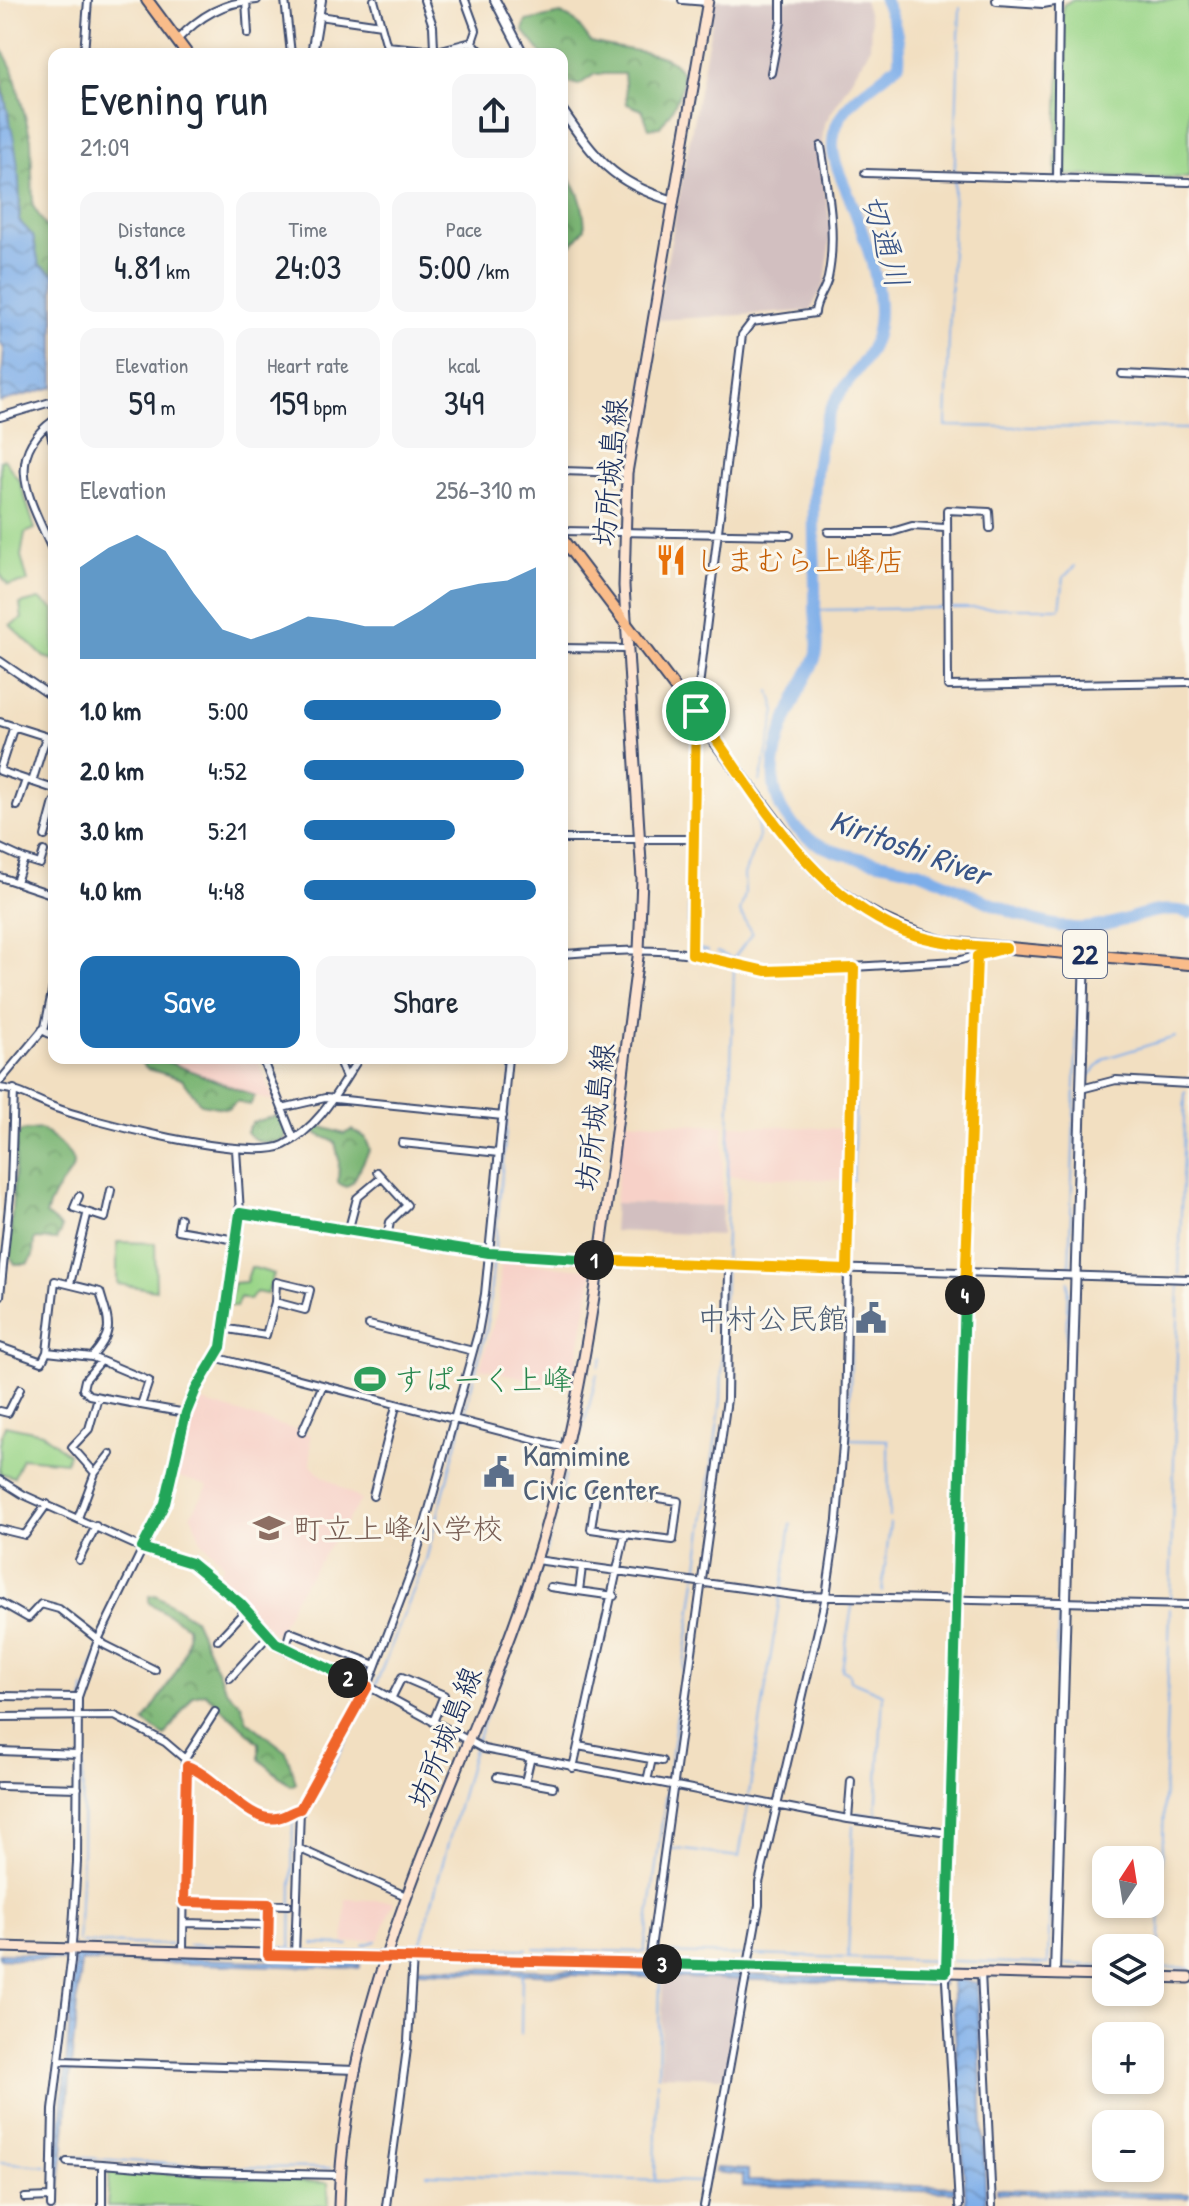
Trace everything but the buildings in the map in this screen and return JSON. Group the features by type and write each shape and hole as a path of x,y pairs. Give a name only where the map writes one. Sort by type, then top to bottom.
{"main road":[{"path":"147,0 183,48"},
{"name":"坊所城島線","path":"339,2206 340,2175 357,2070 384,1957 536,1560 579,1400 602,1261 639,950 639,838 626,621 624,531 627,473 707,1"},
{"name":"22","path":"568,547 696,711 799,852 836,890 868,914 905,932 979,951 1006,948 1189,964"},
{"path":"0,1947 71,1955 183,1952 649,1963 981,1980 1055,1974 1092,1975"},
{"path":"1164,1977 1189,1978"}],"street":[{"path":"84,48 88,0"},
{"path":"246,0 248,34"},
{"path":"177,40 197,20 233,1 257,0"},
{"path":"285,0 290,48"},
{"path":"313,48 321,0"},
{"path":"374,0 387,48"},
{"path":"424,0 433,26 434,48"},
{"path":"465,0 476,30 472,42"},
{"path":"495,0 520,48"},
{"path":"682,0 707,1"},
{"path":"771,73 781,21 781,0"},
{"path":"997,0 1043,3 1060,0 1057,179"},
{"path":"319,16 381,25"},
{"path":"449,48 472,42"},
{"path":"472,42 478,48"},
{"path":"568,119 587,147 620,180 671,200"},
{"path":"692,954 696,711 742,335 752,322 815,313 828,278 829,197 821,146"},
{"path":"865,173 1189,182"},
{"path":"1122,374 1189,377"},
{"path":"0,417 48,403"},
{"path":"48,425 28,442 21,470 48,539"},
{"path":"568,471 627,473"},
{"path":"990,528 989,512 947,510 948,686 1189,682"},
{"path":"828,532 892,532 912,526 945,528"},
{"path":"568,531 790,535"},
{"path":"568,648 627,649"},
{"path":"1,664 48,694"},
{"path":"0,722 48,737"},
{"path":"14,726 0,770 48,787"},
{"path":"17,806 48,742"},
{"path":"45,836 48,825"},
{"path":"568,839 694,839"},
{"path":"0,848 40,864 44,851"},
{"path":"16,882 24,859"},
{"path":"0,877 48,893"},
{"path":"568,954 639,950 692,954 766,971 854,968 979,951 948,1833 947,1979 959,2206"},
{"path":"1055,1974 1085,954"},
{"path":"704,2206 775,1803 826,1596 837,1520 845,1419 854,968"},
{"path":"0,1081 42,1030 48,1015"},
{"path":"42,1030 48,1033"},
{"path":"264,1064 294,1139"},
{"path":"340,1064 346,1078"},
{"path":"0,1088 14,1089 51,1106 97,1120 236,1149 266,1150 294,1139 333,1100 355,1064"},
{"path":"295,1955 300,1809 368,1686 413,1567 459,1422 485,1294 507,1064"},
{"path":"1081,1089 1116,1080 1189,1084"},
{"path":"0,1296 11,1186 14,1089"},
{"path":"282,1108 325,1098 503,1116"},
{"path":"402,1143 499,1153"},
{"path":"51,2206 53,2110 71,1955 82,1716 78,1697 169,1489 186,1413 196,1389 218,1358 240,1213 236,1149"},
{"path":"348,1232 357,1198 379,1175 407,1205 390,1222 387,1238"},
{"path":"0,1185 11,1186"},
{"path":"79,1196 74,1208 87,1215 105,1218 111,1190"},
{"path":"240,1213 501,1254 725,1266 1189,1279"},
{"path":"70,1284 87,1215"},
{"path":"180,1218 178,1230 236,1240"},
{"path":"649,1963 669,1784 727,1399 725,1266"},
{"path":"0,1347 42,1362 47,1352 55,1281 100,1292 111,1327 105,1343 92,1357"},
{"path":"222,1328 266,1335 275,1302 276,1282 310,1290 305,1310 275,1302"},
{"path":"369,1325 473,1351"},
{"path":"47,1352 92,1357 149,1381 141,1405"},
{"path":"218,1358 566,1448"},
{"path":"101,1361 85,1380 83,1389 89,1395 186,1413"},
{"path":"302,1432 322,1387"},
{"path":"0,1411 8,1413 20,1389"},
{"path":"95,1473 72,1447 89,1429 98,1397"},
{"path":"373,1496 396,1406"},
{"path":"78,1518 95,1473 110,1454"},
{"path":"0,1480 142,1548 191,1563 246,1610 285,1650 368,1686 468,1741 499,1754 848,1819 948,1833"},
{"path":"597,1489 678,1501 673,1540 625,1534 591,1529 597,1489"},
{"path":"0,1529 25,1535 29,1533 47,1504"},
{"path":"79,1560 96,1526"},
{"path":"573,1768 620,1572 625,1534"},
{"path":"536,1560 701,1584 826,1596 1189,1605"},
{"path":"579,1591 582,1567"},
{"path":"550,1587 614,1596"},
{"path":"0,1602 28,1618 41,1604 53,1605 102,1643 155,1670"},
{"path":"218,1640 246,1610"},
{"path":"285,1650 290,1632 376,1665"},
{"path":"230,1678 269,1635"},
{"path":"391,1699 402,1677 444,1695 433,1722"},
{"path":"0,1696 78,1697"},
{"path":"183,1952 186,1762 215,1712"},
{"path":"0,1717 115,1716 133,1722 202,1771 256,1817 274,1819 300,1809"},
{"path":"578,1746 662,1761"},
{"path":"0,1751 78,1754"},
{"path":"647,1781 652,1759"},
{"path":"525,1782 530,1761"},
{"path":"497,1777 553,1787"},
{"path":"848,1819 851,1781"},
{"path":"0,1786 78,1788"},
{"path":"298,1848 406,1896"},
{"path":"184,1902 288,1905"},
{"path":"268,1955 269,1904"},
{"path":"184,1923 268,1925"},
{"path":"386,2206 408,2041 413,1957"},
{"path":"981,1980 992,2206"},
{"path":"60,2061 357,2070"},
{"path":"67,2162 200,2172 340,2175"},
{"path":"102,2164 102,2206"},
{"path":"25,2198 51,2197"}],"shaded area":[{"path":"716,0 864,0 871,22 870,48 824,125 820,162 831,227 825,283 810,311 656,320"},
{"path":"173,1064 259,1064 274,1102"},
{"path":"623,1121 724,1126 722,1206 615,1203"},
{"path":"730,1125 846,1129 845,1180 729,1176"},
{"path":"615,1203 722,1206 721,1235 613,1231"},
{"path":"501,1261 593,1270 572,1389 480,1368 498,1308"},
{"name":"町立上峰小学校","path":"196,1400 310,1434 311,1465 361,1500 294,1599 277,1636 217,1576 224,1565 201,1540 191,1515 208,1486 176,1476 189,1412"},
{"path":"346,1899 394,1901 379,1939 344,1943"},
{"path":"663,1979 741,1980 726,2077 660,2075"}],"green space":[{"path":"1072,0 1189,0 1189,178 1055,175 1063,5"},
{"path":"561,14 575,21 591,42 668,59 679,68 682,81 677,100 660,127 649,128 642,110 627,104 624,74 595,74 579,85 568,83 568,48 537,48 523,30 526,21"},
{"path":"0,45 13,70 31,139 33,206 48,229 48,270 39,265 33,236 19,221 18,176"},
{"path":"568,176 580,197 585,228 572,245 568,245"},
{"path":"4,459 20,482 35,529 25,533 21,556 28,582 8,585 0,574 0,461"},
{"path":"39,599 48,605 48,658 10,625 22,619 20,604"},
{"path":"143,1064 173,1064 255,1096 250,1105 237,1101 228,1109 201,1104 182,1079 148,1069"},
{"path":"277,1116 287,1132 284,1140 264,1142 247,1132 252,1122"},
{"path":"319,1126 344,1134 352,1130 365,1137 370,1149 353,1182 346,1187 338,1183 339,1160 335,1142 317,1134 315,1128"},
{"path":"41,1129 60,1144 73,1163 46,1215 62,1228 56,1240 34,1239 33,1256 27,1264 15,1264 9,1254 17,1138 21,1131"},
{"path":"117,1242 155,1243 156,1290 117,1284"},
{"path":"251,1267 274,1274 267,1294 256,1292 250,1300 240,1297 236,1307 229,1305 233,1283 246,1282"},
{"path":"5,1425 42,1433 68,1454 66,1462 22,1458 14,1477 0,1473 0,1443"},
{"path":"156,1595 194,1619 227,1692 241,1704 247,1721 286,1751 296,1783 291,1786 259,1759 259,1743 205,1693 193,1696 165,1736 144,1722 180,1664 187,1639 187,1626 149,1603 149,1596"},
{"path":"110,2170 328,2183 329,2206 107,2206"}],"water":[{"path":"0,84 16,152 19,221 33,236 39,265 48,270 48,389 0,402 4,349 0,341"},
{"path":"0,1953 360,1964 360,1968 81,1961 58,2206 54,2206 75,1961 0,1958"},
{"path":"418,1967 943,1980 943,1985 418,1971"},
{"path":"952,1979 977,1983 986,2206 966,2206"},
{"path":"716,2168 748,2170 748,2181 954,2187 954,2192 743,2186 743,2175 715,2172"},
{"path":"996,2189 1189,2194 1189,2198 996,2193"}],"waterway":[{"name":"切通川","path":"884,0 896,30 899,63 846,109 835,129 833,140 835,160 873,266 879,319 872,347 831,409 820,444 814,490 817,651 780,737 775,756 775,792 793,825 823,846 839,853 926,874 1034,920 1088,928 1160,911 1189,913"},
{"path":"960,8 946,426 1189,429"},
{"path":"952,608 1060,608 1064,577 1075,566"},
{"path":"815,610 941,608"},
{"path":"760,782 776,712 770,691"},
{"path":"717,952 733,959 752,934 740,912 745,894 744,875 759,836 754,803"},
{"path":"688,948 690,844"},
{"path":"698,949 708,951"},
{"path":"1069,1272 1079,962"},
{"path":"644,1952 721,1400 734,968"},
{"path":"853,1180 859,973"},
{"path":"1087,1078 1106,1058 1175,1037"},
{"path":"375,1686 426,1560 487,1327 512,1064"},
{"path":"1179,1274 1185,1092"},
{"path":"1059,1597 1068,1281"},
{"path":"1170,1600 1179,1284"},
{"path":"851,1338 849,1439 888,1440 889,1517"},
{"path":"599,1367 603,1357"},
{"path":"585,1422 597,1374"},
{"path":"575,1444 583,1427"},
{"path":"570,1460 572,1451"},
{"path":"560,1496 565,1476"},
{"path":"554,1519 558,1504"},
{"path":"882,1592 890,1523"},
{"path":"544,1557 553,1524"},
{"path":"782,1589 791,1524"},
{"path":"508,1658 541,1566"},
{"path":"749,1794 780,1597"},
{"path":"854,1816 856,1813 876,1816 883,1694 850,1680 849,1673 842,1670 853,1600 881,1601"},
{"path":"952,1961 1048,1964 1059,1606"},
{"path":"1160,1934 1170,1609"},
{"path":"104,1641 110,1624"},
{"path":"90,1671 102,1647"},
{"path":"498,1686 506,1665"},
{"path":"83,1713 84,1687"},
{"path":"477,1740 496,1690"},
{"path":"313,1802 373,1691"},
{"path":"78,1942 83,1719"},
{"path":"474,1749 420,1946 527,1949"},
{"path":"669,1848 739,1857 748,1803"},
{"path":"291,1949 293,1817"},
{"path":"848,1958 853,1825"},
{"path":"363,1945 376,1941"},
{"path":"82,1943 178,1945"},
{"path":"313,1944 348,1945"},
{"path":"188,1945 263,1947"},
{"path":"272,1947 292,1948"},
{"path":"299,1948 306,1948"},
{"path":"534,1949 643,1952"},
{"path":"654,1953 742,1955"},
{"path":"753,1955 941,1961"},
{"path":"1061,1964 1092,1965"},
{"path":"1164,1967 1189,1968"},
{"path":"521,2034 522,1974"},
{"path":"658,2075 660,1977"},
{"path":"655,2180 657,2081"},
{"path":"59,2156 212,2167 330,2168"},
{"path":"0,2162 46,2166"},
{"path":"427,2174 702,2182 707,2169"},
{"path":"697,2206 701,2183"}],"place":[{"name":"しまむら上峰店","path":"671,560"},
{"name":"中村公民館","path":"871,1318"},
{"name":"すぱーく上峰","path":"370,1379"},
{"name":"Kamimine Civic Center","path":"499,1472"},
{"name":"町立上峰小学校","path":"269,1528"}],"route":[{"path":"696,711 799,852 836,890 868,914 905,932 944,942 1006,948 977,956 946,1972 528,1959 268,1955 269,1904 184,1902 187,1766 202,1771 256,1817 274,1819 300,1809 368,1686 285,1650 240,1603 191,1563 142,1548 165,1503 174,1475 186,1413 196,1389 218,1358 240,1213 489,1253 568,1260 847,1270 854,968 766,971 692,954 696,711"}],"water label":[{"name":"Kiritoshi River","path":"910,847"}]}
